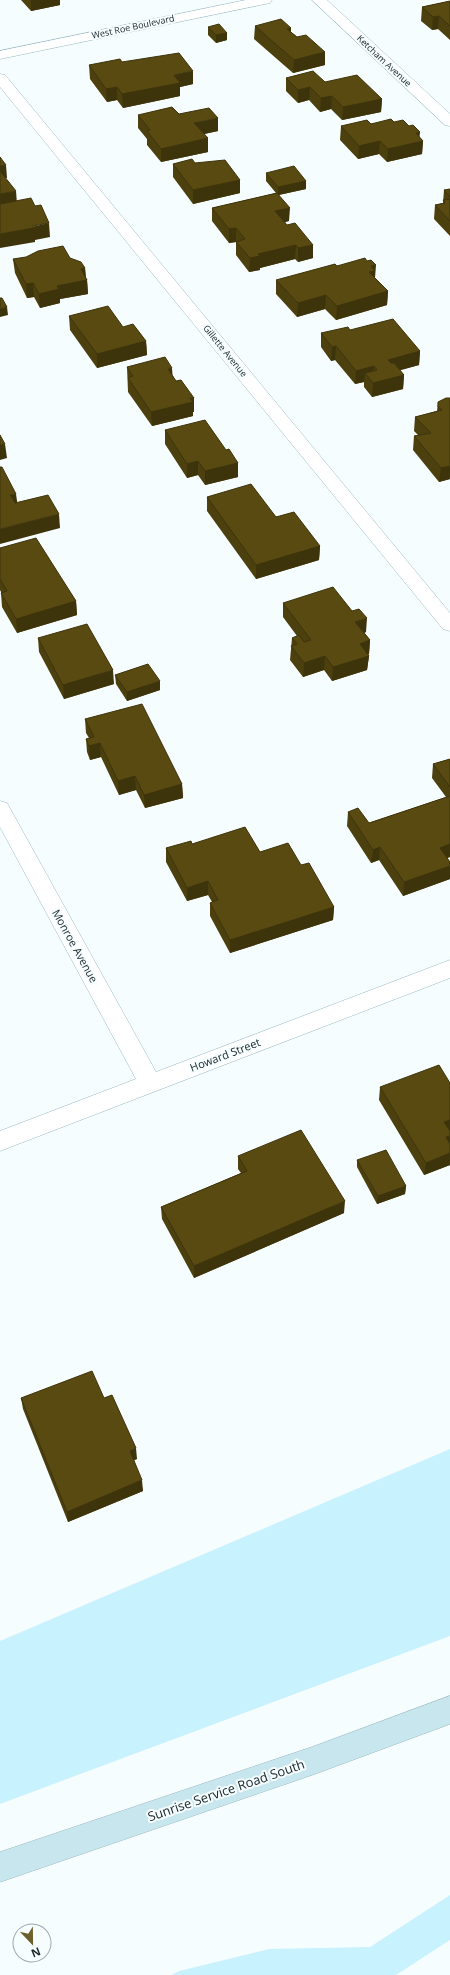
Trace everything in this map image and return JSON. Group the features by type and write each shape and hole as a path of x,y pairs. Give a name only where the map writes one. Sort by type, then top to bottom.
{"main road":[{"name":"Sunrise Service Road South","path":"0,1867 312,1761 450,1710"}],"street":[{"name":"West Roe Boulevard","path":"0,54 265,0"},
{"name":"Ketcham Avenue","path":"319,0 450,122"},
{"name":"Gillette Avenue","path":"0,78 450,624"},
{"name":"Monroe Avenue","path":"0,808 150,1084"},
{"name":"Howard Street","path":"0,1141 450,969"}],"shaded area":[{"path":"450,1449 450,1636 0,1804 0,1641"},
{"path":"450,1895 450,1940 396,1975 172,1975 179,1971 269,1949 370,1947"}],"building":[{"path":"450,1 450,26 439,16 433,17 422,7"},
{"path":"281,19 291,28 287,29 297,37 306,35 325,52 294,60 255,26"},
{"path":"219,24 227,33 216,35 208,27"},
{"path":"179,53 193,71 174,75 180,83 122,94 117,87 106,89 89,65 120,59 122,62"},
{"path":"313,71 325,82 357,75 382,99 343,107 332,96 321,98 310,87 298,90 286,78"},
{"path":"172,107 179,114 209,108 218,118 194,123 208,138 161,149 147,131 150,130 138,115"},
{"path":"391,119 394,122 403,120 409,126 413,125 420,132 416,133 423,141 388,149 380,141 359,146 341,126 367,120 371,124"},
{"path":"0,157 6,165 0,166"},
{"path":"192,159 195,163 225,160 240,180 193,190 173,164"},
{"path":"294,166 306,181 278,187 266,173"},
{"path":"0,171 16,191 0,194"},
{"path":"450,189 450,197 444,190"},
{"path":"277,193 290,208 275,211 287,225 295,223 313,245 298,248 296,245 258,254 260,256 250,258 236,242 245,239 236,228 229,229 212,208"},
{"path":"31,198 35,206 41,205 49,223 33,226 34,228 0,234 0,204"},
{"path":"450,199 450,221 435,205 445,203 443,200"},
{"path":"63,246 70,258 81,262 85,268 81,269 87,280 57,286 59,289 39,294 33,283 26,284 13,259 26,257 38,251"},
{"path":"365,258 367,261 371,260 376,265 371,266 375,271 369,272 388,291 337,306 326,295 298,303 276,280 335,264 337,266"},
{"path":"0,298 2,298 7,307 0,309"},
{"path":"108,306 123,327 133,324 146,341 97,354 69,316"},
{"path":"393,319 420,351 388,360 391,363 394,363 404,375 373,383 365,373 377,370 374,366 356,371 336,346 332,347 321,333 348,327 350,330"},
{"path":"165,357 172,368 168,369 176,381 181,380 194,398 190,398 193,402 151,412 128,378 133,376 127,367"},
{"path":"446,398 450,398 450,466 441,468 414,436 431,433 415,417 442,410 438,407 438,402"},
{"path":"205,420 226,450 229,449 238,463 205,471 198,461 187,464 165,430"},
{"path":"0,435 5,444 0,445"},
{"path":"0,467 2,467 16,494 10,495 15,503 48,495 59,514 0,529"},
{"path":"251,484 276,517 294,512 320,546 256,565 207,497"},
{"path":"36,538 76,601 16,619 1,593 7,591 0,579 0,548"},
{"path":"333,587 352,611 359,609 367,618 355,622 370,640 360,644 369,656 333,667 325,656 304,663 291,646 297,644 292,638 299,635 304,642 311,640 283,603"},
{"path":"87,624 113,670 63,685 38,638"},
{"path":"148,664 160,681 127,692 115,675"},
{"path":"142,704 182,784 144,795 135,776 118,781 100,743 89,746 86,739 94,737 85,719"},
{"path":"450,759 450,787 433,764"},
{"path":"450,796 450,844 440,848 450,862 450,866 404,882 380,847 373,850 348,812 358,808 369,823"},
{"path":"245,827 260,852 288,843 301,865 309,863 334,907 230,940 210,903 218,900 208,881 187,888 166,848 191,841 192,844"},
{"path":"439,1065 450,1083 450,1120 444,1122 450,1131 450,1136 446,1137 450,1144 450,1153 426,1163 380,1087"},
{"path":"301,1130 345,1201 194,1266 161,1207 247,1171 238,1156"},
{"path":"386,1150 406,1186 378,1196 357,1160"},
{"path":"92,1371 104,1398 112,1395 136,1448 130,1451 142,1480 67,1512 21,1398"}]}
